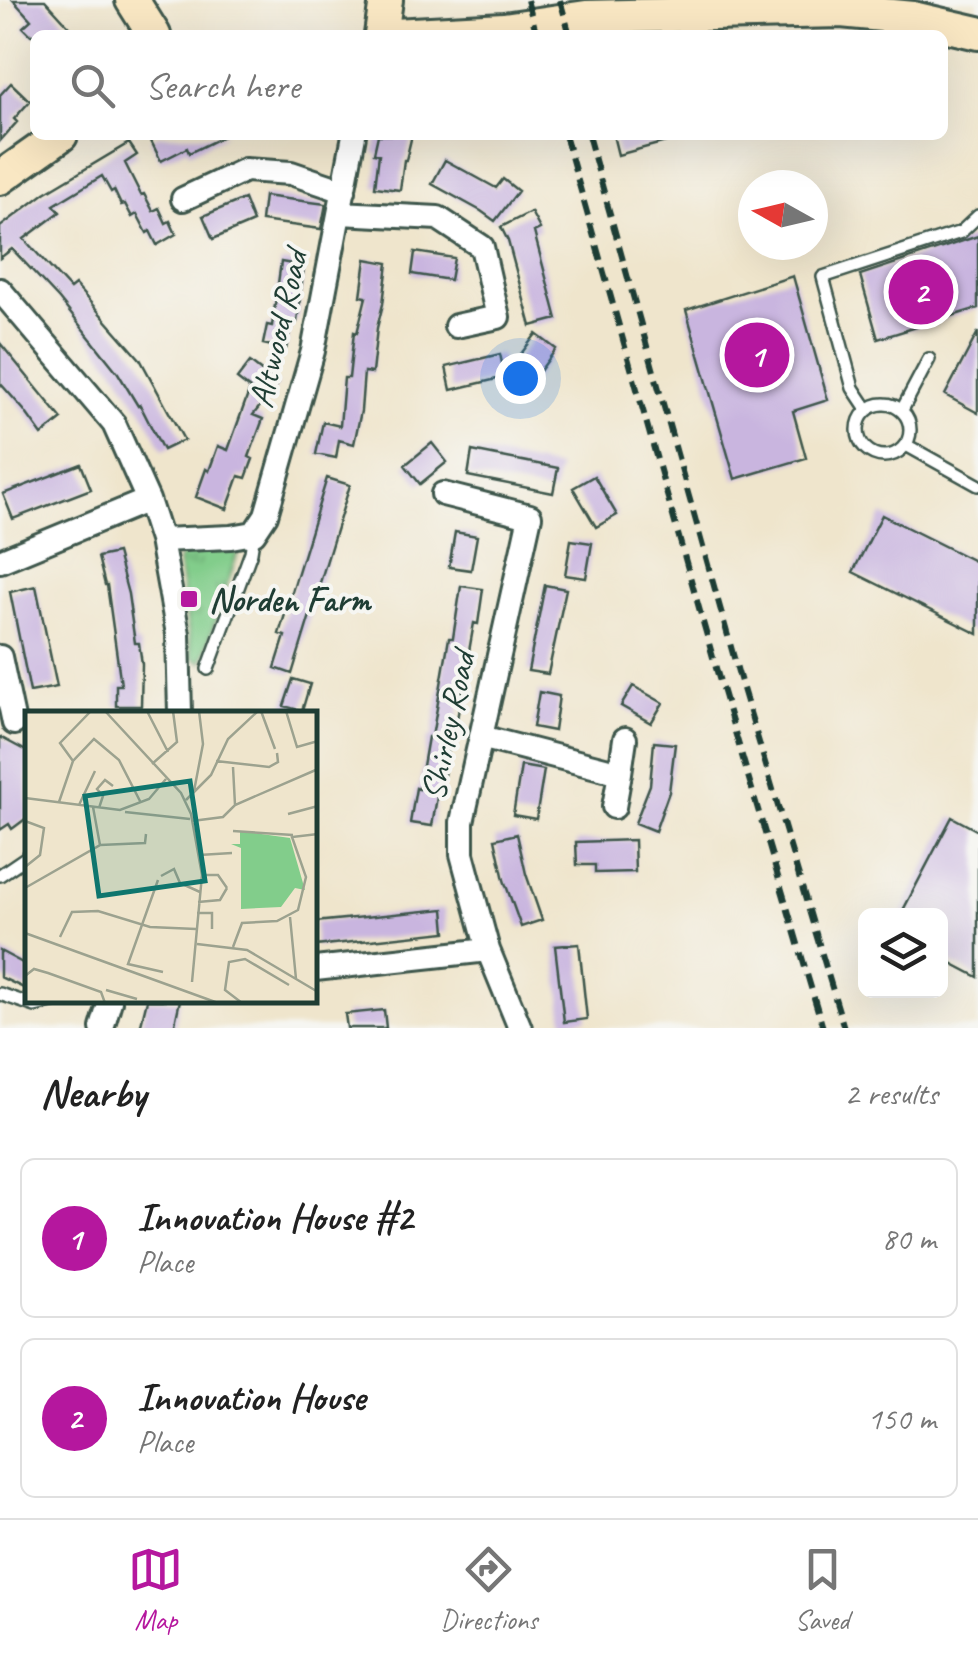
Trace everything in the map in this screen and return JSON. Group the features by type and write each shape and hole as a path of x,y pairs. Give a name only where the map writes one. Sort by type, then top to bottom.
{"street":[{"path":"132,0 151,30"},
{"path":"382,30 386,0"},
{"path":"486,30 586,17 720,7 841,12 913,9 978,33"},
{"path":"0,178 54,140"},
{"name":"Altwood Road","path":"254,533 266,515 308,368 353,140"},
{"path":"183,198 245,170 291,173 342,202 438,218 482,248 498,318 456,326"},
{"path":"0,290 114,424 148,500 161,540 178,634 180,711"},
{"name":"Shirley Road","path":"444,494 540,515 480,738 462,822 462,854 488,950 520,1028"},
{"path":"0,561 148,500"},
{"path":"161,540 231,538 254,533"},
{"path":"0,657 14,723"},
{"path":"480,738 620,773"},
{"path":"614,807 625,739"},
{"path":"318,969 488,950"},
{"path":"102,1028 109,1003"}],"lane":[{"path":"867,410 853,388 822,277 961,232 978,216"},
{"path":"902,410 929,360"},
{"path":"882,403 902,410 910,430 906,445 899,452 890,456 865,449 857,430 858,421 867,410 882,403"},
{"path":"906,445 978,485"},
{"name":"Altwood Road","path":"208,669 251,552 254,533"},
{"path":"0,875 25,858"},
{"path":"0,994 25,1003"}],"green space":[{"path":"232,549 238,552 202,662 192,657 178,561 184,553"}],"building":[{"path":"13,0 45,0 72,30 30,30 30,34 23,27 31,20"},
{"path":"11,83 30,101 0,141 0,95"},
{"path":"150,140 216,140 189,153 187,148 161,161"},
{"path":"377,140 411,140 400,190 375,187 379,154 374,153"},
{"path":"614,140 673,140 618,155"},
{"path":"129,143 137,155 125,163 141,195 153,211 159,208 176,234 157,245 137,214 132,217 102,176 54,205 60,212 24,239 70,289 75,285 140,359 184,440 163,450 118,373 59,299 12,249 0,258 0,227 45,193"},
{"path":"445,160 496,188 503,179 518,191 495,221 432,184"},
{"path":"264,196 326,204 321,229 261,221"},
{"path":"244,199 253,222 213,239 203,216"},
{"path":"531,212 540,229 534,232 557,319 531,326 501,227"},
{"path":"978,236 978,308 878,339 860,275"},
{"path":"415,252 454,258 450,280 412,274"},
{"path":"366,259 388,263 372,373 364,372 354,444 339,440 336,458 316,454 323,422 340,426 344,378 349,378 354,332 357,333 366,297 361,296"},
{"path":"281,262 304,266 297,322 292,321 286,349 263,344 267,325 272,326"},
{"path":"793,276 828,400 793,411 806,458 735,479 686,310"},
{"path":"978,332 978,413 945,395"},
{"path":"536,334 556,349 529,386 508,371"},
{"path":"0,343 62,419 42,435 0,383"},
{"path":"500,354 505,377 451,390 446,367"},
{"path":"250,362 278,384 253,415 263,419 249,457 253,459 246,478 239,476 227,509 196,497 218,446 228,450 250,389 237,379"},
{"path":"432,443 447,462 420,484 405,465"},
{"path":"472,451 558,468 553,493 468,476"},
{"path":"81,464 91,489 13,519 3,494"},
{"path":"594,476 617,515 596,527 573,488"},
{"path":"327,478 350,485 292,674 275,668 285,636 279,634"},
{"path":"882,515 978,563 978,634 853,572"},
{"path":"455,532 477,536 471,570 449,567"},
{"path":"571,540 592,543 586,578 565,575"},
{"path":"117,553 135,643 139,643 141,706 116,706 116,685 121,685 107,585 98,557"},
{"path":"545,585 566,589 548,674 528,671"},
{"path":"36,586 57,687 30,692 10,592"},
{"path":"461,586 483,589 478,624 474,623 456,725 452,724 432,826 410,823 428,737 432,737"},
{"path":"293,679 310,684 302,711 284,706"},
{"path":"633,686 663,703 651,723 621,706"},
{"path":"539,692 559,696 554,731 533,727"},
{"path":"0,737 25,750 25,819 12,829 9,824 0,830"},
{"path":"654,742 675,744 669,792 655,831 635,823 650,785"},
{"path":"521,766 544,770 536,819 513,815"},
{"path":"952,817 978,831 978,977 948,961 948,908 904,908"},
{"path":"517,834 542,920 521,927 495,839"},
{"path":"634,840 635,872 595,873 595,865 577,865 576,842"},
{"path":"444,909 446,932 318,946 318,922"},
{"path":"579,944 587,1019 564,1022 555,946"},
{"path":"0,951 25,964 25,989 0,977"},
{"path":"146,1003 179,1003 174,1028 140,1028"},
{"path":"384,1010 386,1028 347,1028 345,1014"}],"railway":[{"path":"527,0 536,30"},
{"path":"560,0 569,30"},
{"path":"566,140 823,1028"},
{"path":"589,140 738,672 844,1028"}],"place":[{"name":"Innovation House","path":"921,292"},
{"name":"Innovation House #2","path":"757,355"},
{"name":"Norden Farm","path":"189,599"}]}
